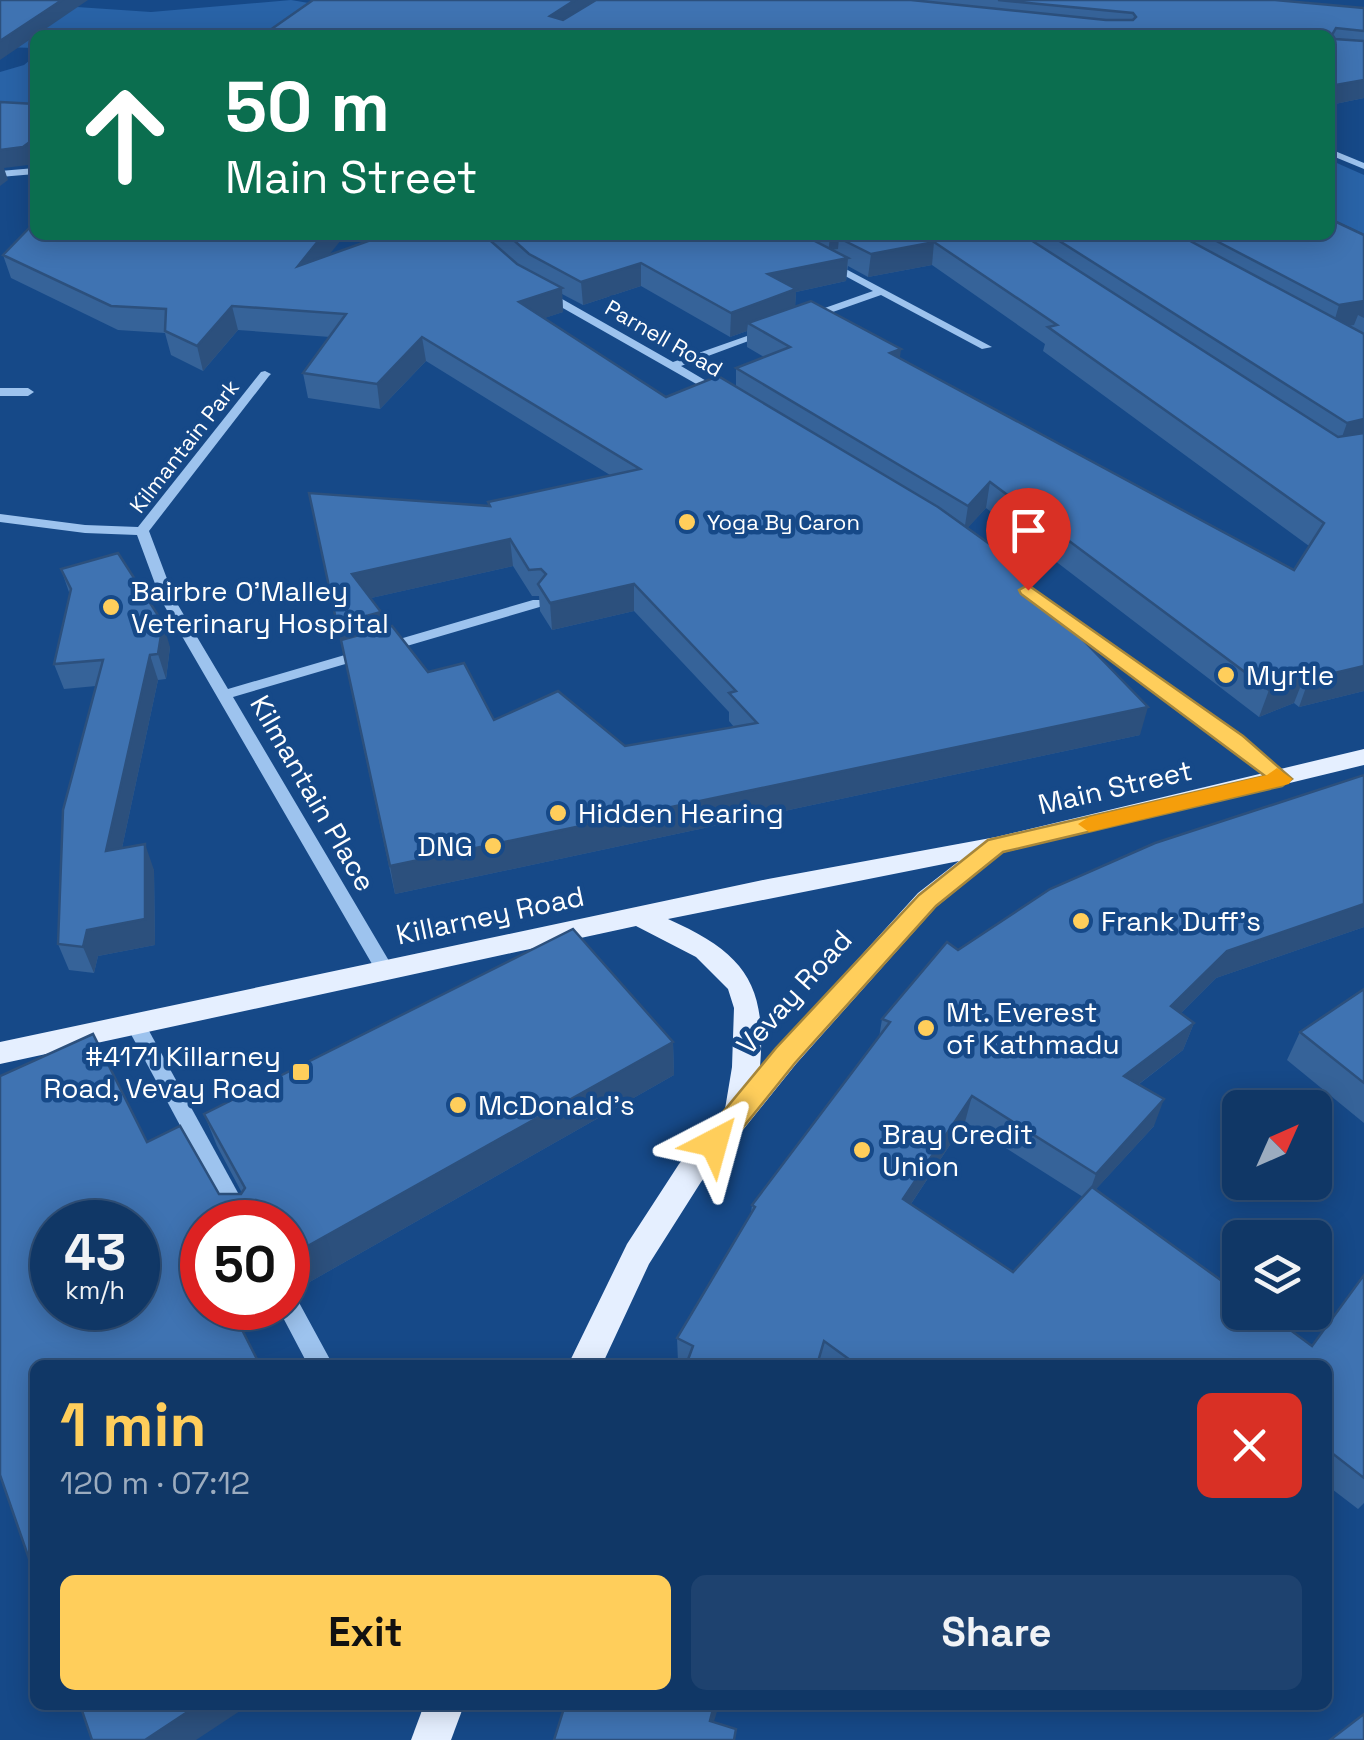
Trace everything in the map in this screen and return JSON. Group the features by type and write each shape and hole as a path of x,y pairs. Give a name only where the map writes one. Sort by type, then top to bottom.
{"main road":[{"name":"Main Street","path":"996,846 1364,757"},
{"name":"Killarney Road","path":"0,1054 638,916 996,846"},
{"name":"Vevay Road","path":"586,1360 638,1254 690,1173 738,1113 928,900 996,846"},
{"path":"638,916 705,951 736,978 744,992 750,1006 750,1035 738,1113"},
{"path":"432,1740 442,1710"}],"street":[{"path":"1335,154 1364,166"},
{"path":"0,174 30,171"},
{"path":"807,252 986,346"},
{"name":"Parnell Road","path":"525,282 741,406"},
{"path":"798,322 882,292"},
{"path":"674,366 780,328"},
{"name":"Kilmantain Park","path":"168,600 142,531 265,374"},
{"path":"0,392 28,392"},
{"path":"0,518 85,529 142,531"},
{"path":"1020,584 1235,740 1282,779"},
{"name":"Kilmantain Place","path":"168,600 386,971"},
{"name":"Kilmantain Place","path":"224,694 538,603"},
{"path":"136,1025 231,1200"},
{"path":"302,1330 317,1360"}],"shaded area":[{"path":"291,0 374,14 391,30 30,30 30,48 0,47 62,6 151,12"},
{"path":"30,60 30,116 0,113 0,72"},
{"path":"1335,162 1364,175 1364,234 1335,220"}],"building":[{"path":"0,0 62,0 0,41"},
{"path":"313,0 575,0 550,16 563,20 596,0 911,0 1106,20 1136,17 1133,13 998,0 1275,0 1364,8 1364,31 270,30"},
{"path":"1335,39 1364,41 1364,80 1335,85"},
{"path":"0,102 30,104 30,142 23,147 0,150"},
{"path":"1335,221 1364,235 1364,301 1339,305 1215,240 1335,240"},
{"path":"30,227 30,240 319,240 298,266 371,240 490,240 517,264 562,288 519,302 666,397 718,376 938,507 991,545 1148,707 390,866 341,640 392,626 428,672 464,663 494,720 558,691 625,746 757,723 729,693 736,691 634,584 550,603 538,584 546,574 541,569 529,570 510,539 352,574 381,612 337,624 309,493 490,506 488,502 640,469 422,337 377,384 303,373 346,314 232,306 197,346 165,331 166,309 111,306 3,255"},
{"path":"514,240 813,240 848,258 768,274 796,289 731,313 641,263 581,282 529,254"},
{"path":"843,240 1031,240 1338,437 1364,433 1364,666 1309,679 1305,675 1269,690 990,482 968,506 736,368 790,347 748,323 811,301 901,349 890,353 1294,570 1324,523 1048,327 1057,325 934,242 871,254"},
{"path":"1058,240 1188,240 1364,334 1364,419 1347,423"},
{"path":"118,553 163,623 158,654 150,655 106,851 145,844 145,919 87,930 83,947 58,944 63,810 103,660 54,664 71,589 61,569"},
{"path":"1364,775 1364,904 1227,951 1171,1006 1194,1023 1124,1076 1164,1099 1096,1174 972,1096 903,1199 1013,1272 1092,1187 1222,1281 1222,1330 1290,1330 1312,1346 1324,1330 1332,1330 1332,1319 1364,1275 1364,1478 1332,1453 1332,1360 850,1360 824,1341 818,1360 688,1360 693,1346 677,1338 755,1207 752,1205 890,1022 882,1019 947,942 958,950 1050,889 1155,843"},
{"path":"573,929 673,1042 310,1245 310,1200 180,1200 180,1330 242,1330 257,1360 30,1360 30,1562 0,1475 0,1076 93,1034 147,1142 180,1126 219,1194 241,1194 245,1188 204,1114"},
{"path":"1364,989 1364,1083 1300,1032"},
{"path":"82,1710 190,1710 145,1740 92,1740"},
{"path":"563,1710 713,1710 710,1721 736,1729 734,1740 554,1740"},
{"path":"1364,1714 1364,1740 1330,1740"}],"slow traffic":[{"path":"1089,824 1282,779 1277,775"}],"place":[{"name":"Yoga By Caron","path":"687,522"},
{"name":"Bairbre O'Malley Veterinary Hospital","path":"111,607"},
{"name":"Myrtle","path":"1226,675"},
{"name":"Hidden Hearing","path":"558,813"},
{"name":"DNG","path":"493,846"},
{"name":"Frank Duff’s","path":"1081,921"},
{"name":"Mt. Everest of Kathmadu","path":"926,1028"},
{"name":"#4171 Killarney Road, Vevay Road","path":"301,1072"},
{"name":"McDonald's","path":"458,1105"},
{"name":"Bray Credit Union","path":"862,1150"}],"route":[{"path":"714,1143 786,1056 928,900 996,846 1282,779 1235,740 1028,590"}]}
